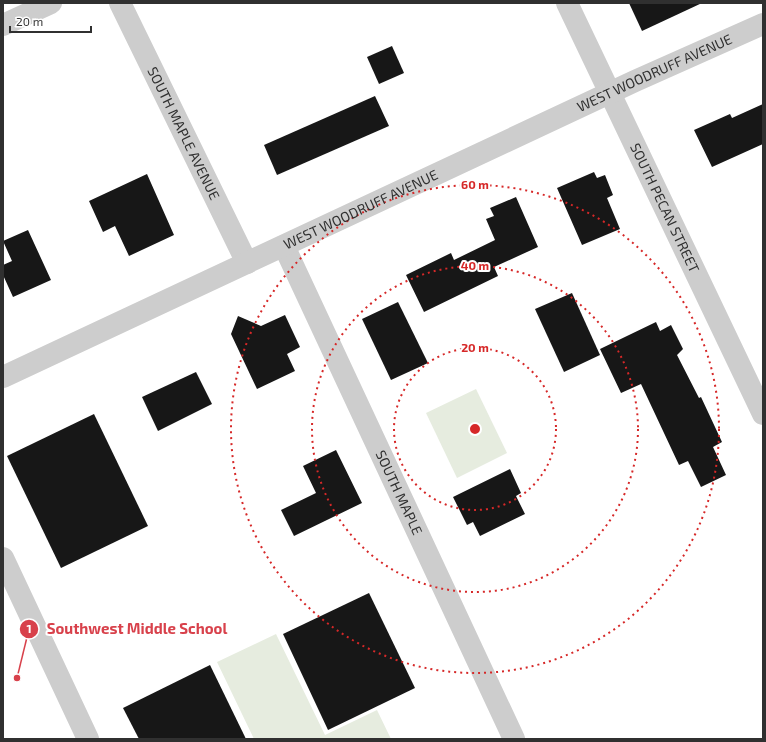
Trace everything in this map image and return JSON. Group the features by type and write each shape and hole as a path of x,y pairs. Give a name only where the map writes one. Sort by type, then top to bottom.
{"street":[{"path":"3,25 51,3"},
{"name":"SOUTH MAPLE AVENUE","path":"120,3 247,263"},
{"name":"SOUTH PECAN STREET","path":"566,3 763,414"},
{"name":"WEST WOODRUFF AVENUE","path":"3,377 610,93 763,24"},
{"name":"SOUTH MAPLE","path":"284,246 514,739"},
{"path":"3,558 88,739"}],"shaded area":[{"path":"476,389 507,453 457,478 426,413"},
{"path":"276,634 325,735 377,710 391,739 254,739 217,662"}],"building":[{"path":"629,3 702,3 642,31"},
{"path":"392,46 404,73 379,84 367,57"},
{"path":"375,96 389,126 277,175 264,145"},
{"path":"763,104 763,144 712,167 694,130 730,114 732,118"},
{"path":"594,172 597,178 605,175 613,195 607,198 620,229 582,245 557,188"},
{"path":"147,174 174,235 129,256 115,226 103,232 89,201"},
{"path":"516,197 538,247 494,267 498,276 424,312 406,275 451,253 454,260 495,240 486,219 494,216 490,208"},
{"path":"28,230 51,280 13,297 3,275 3,265 12,261 3,241"},
{"path":"572,293 600,355 564,372 535,309"},
{"path":"398,302 428,363 391,380 362,319"},
{"path":"285,315 300,347 287,354 295,371 257,389 231,334 238,316 261,326"},
{"path":"656,322 660,331 671,325 683,349 677,355 699,398 701,397 722,442 713,447 726,475 701,487 688,461 679,465 641,384 621,393 600,349"},
{"path":"196,372 212,404 158,431 142,397"},
{"path":"94,414 148,526 61,568 7,456"},
{"path":"336,450 362,503 294,536 281,510 316,493 303,466"},
{"path":"510,469 521,493 516,496 525,514 480,536 473,522 467,525 453,497"},
{"path":"369,593 415,688 328,730 283,634"},
{"path":"210,665 246,739 139,739 123,708"}],"place":[{"name":"Southwest Middle School","path":"17,678"}]}
